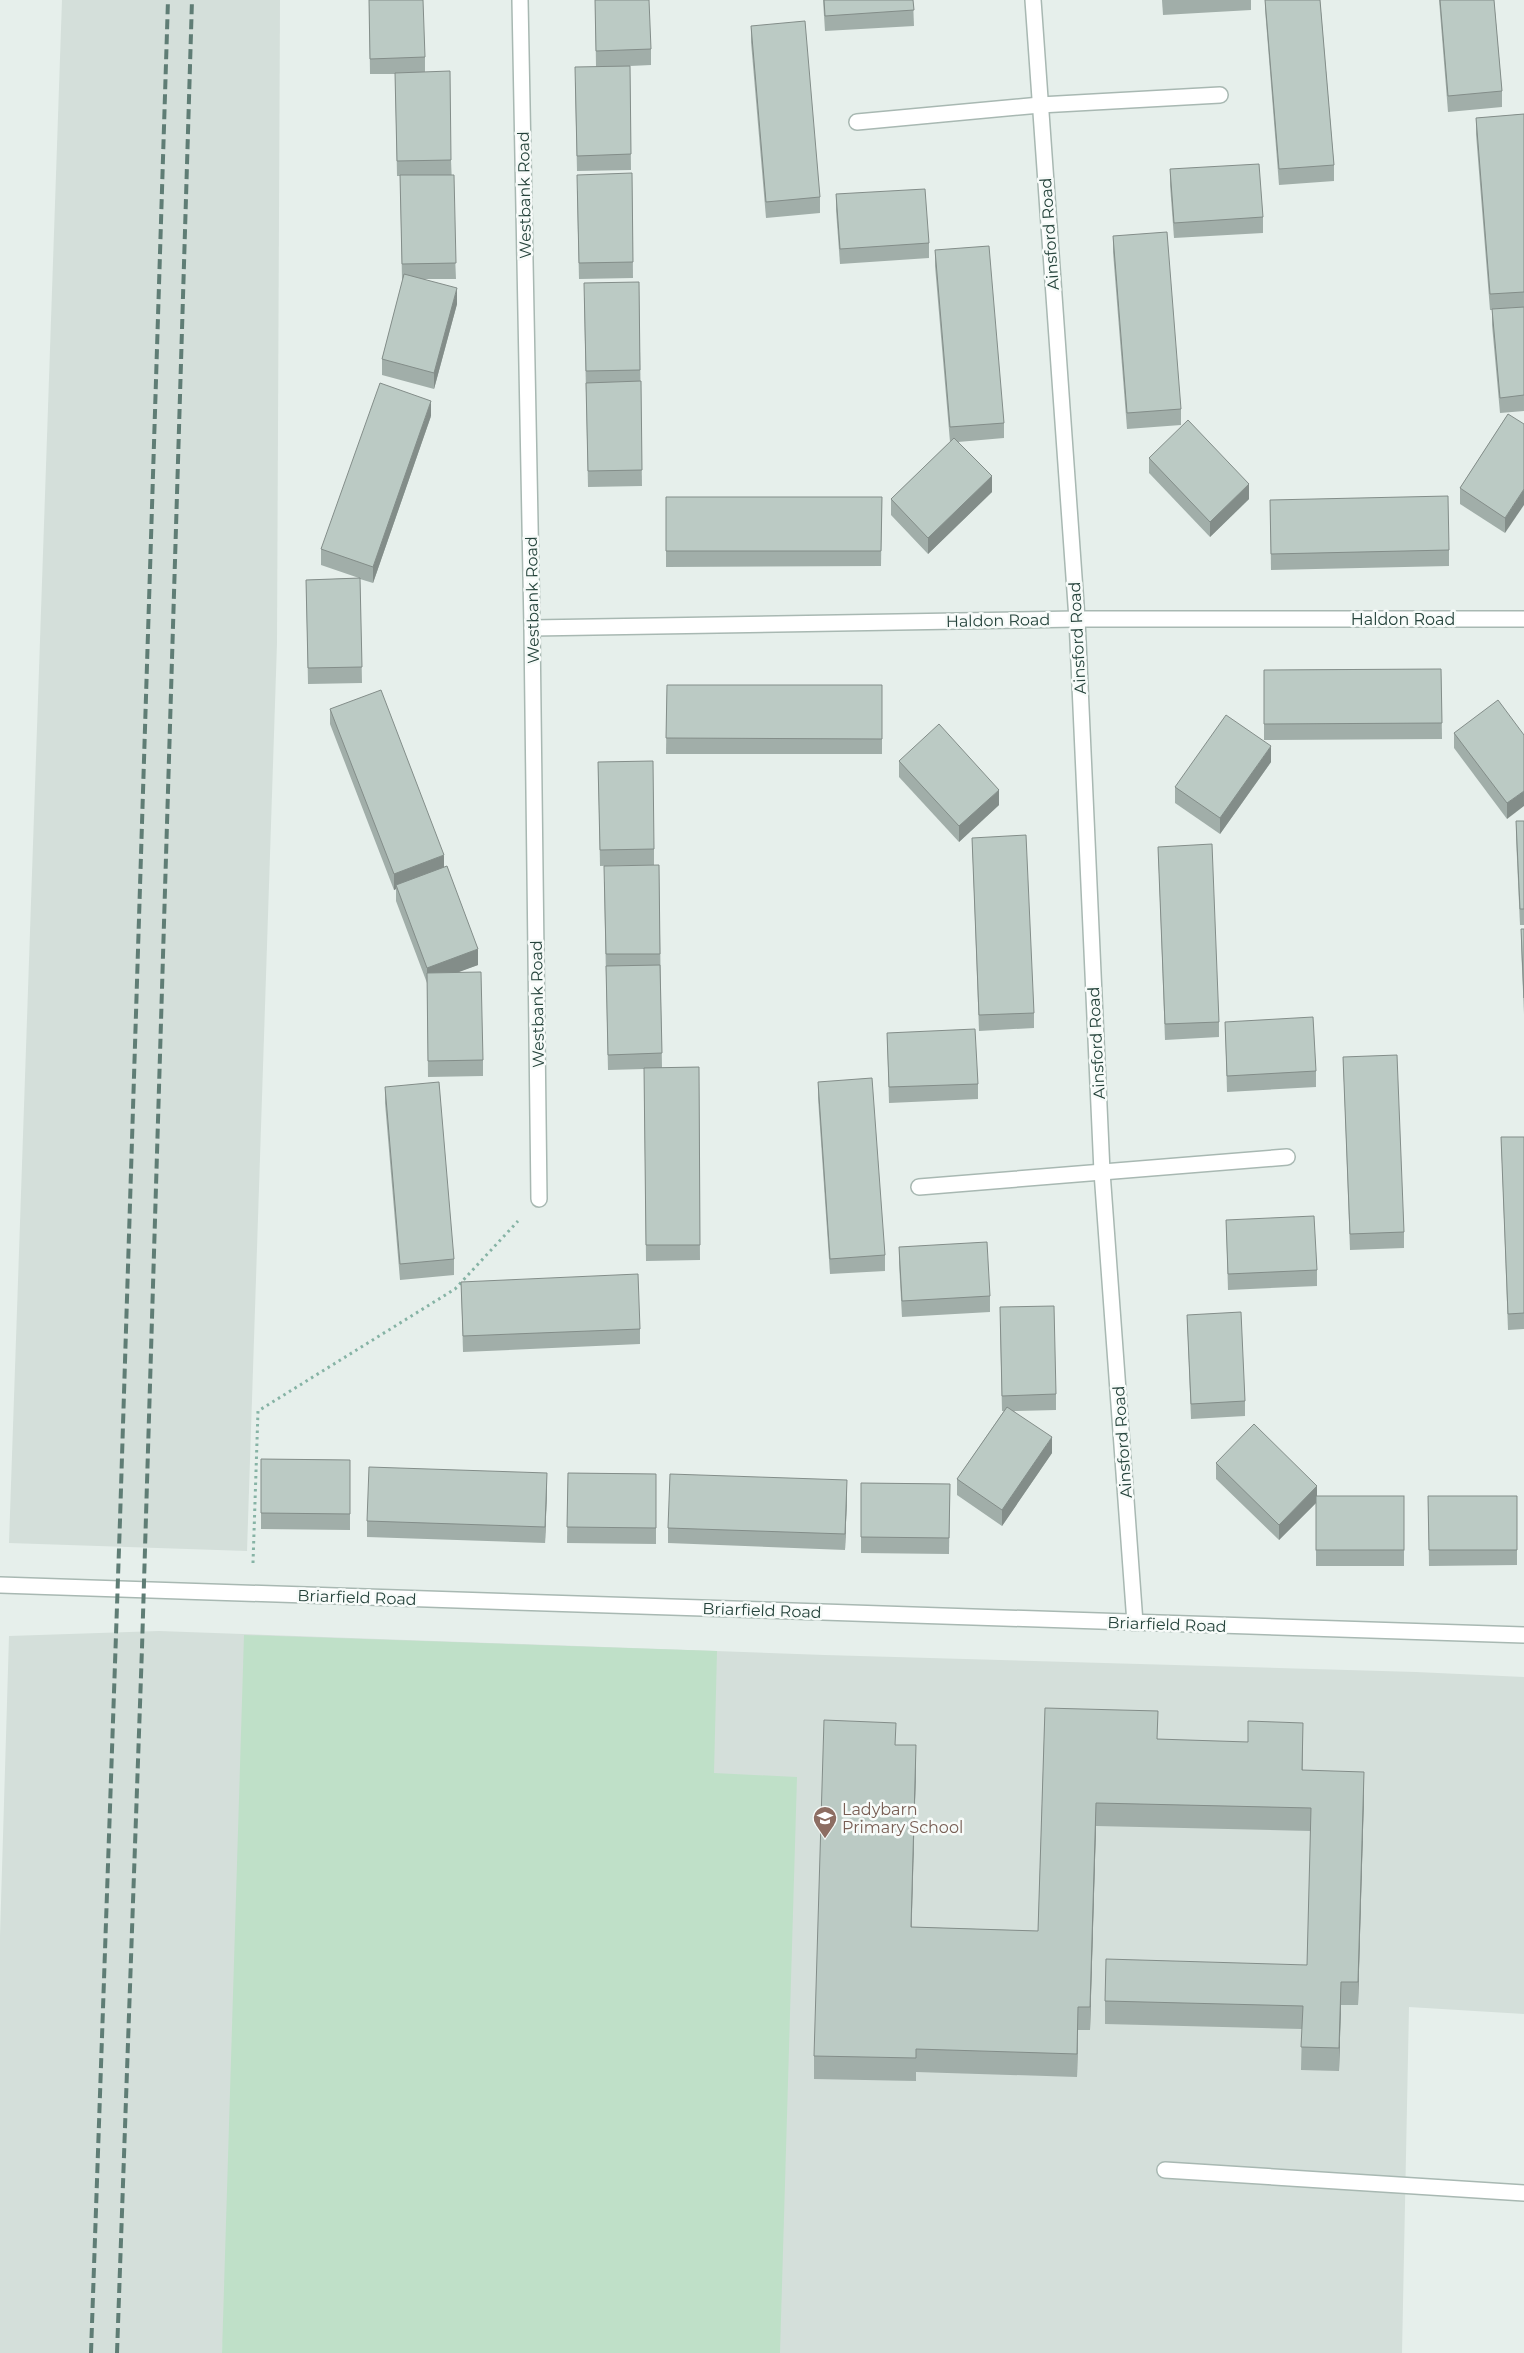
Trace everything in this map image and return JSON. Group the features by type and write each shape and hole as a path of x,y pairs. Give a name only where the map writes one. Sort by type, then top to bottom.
{"street":[{"name":"Westbank Road","path":"520,0 532,628 539,1199"},
{"name":"Ainsford Road","path":"1033,0 1077,619 1102,1172 1135,1623"},
{"path":"857,122 1040,105 1220,95"},
{"name":"Haldon Road","path":"532,628 1077,619 1524,619"},
{"path":"919,1187 1287,1157"},
{"name":"Briarfield Road","path":"0,1585 1524,1635"},
{"path":"1165,2170 1524,2193"}],"path":[{"path":"252,1593 258,1411 454,1290 539,1199"}],"shaded area":[{"path":"62,0 280,0 277,643 247,1551 9,1543"},
{"name":"Ladybarn Primary School","path":"159,1631 825,1655 1416,1672 1524,1677 1524,2014 1409,2007 1402,2353 573,2353 223,2342 222,2353 0,2353 0,1936 9,1636"}],"green space":[{"path":"244,1635 717,1651 714,1773 797,1777 780,2353 222,2353"}],"building":[{"path":"369,0 423,0 425,57 370,59"},
{"path":"595,0 649,0 651,49 596,51"},
{"path":"824,0 913,0 914,10 825,16"},
{"path":"1265,0 1320,0 1334,165 1279,169"},
{"path":"1440,0 1494,0 1502,91 1448,96"},
{"path":"805,21 820,197 766,202 751,26"},
{"path":"630,66 631,154 577,156 575,67"},
{"path":"450,71 451,160 397,161 395,73"},
{"path":"1524,114 1524,292 1490,294 1476,118"},
{"path":"1259,164 1263,217 1174,223 1170,169"},
{"path":"632,173 633,262 579,263 577,175"},
{"path":"400,175 454,175 456,263 402,264"},
{"path":"925,189 929,243 840,249 836,194"},
{"path":"1167,232 1181,409 1127,413 1113,236"},
{"path":"989,246 1004,423 950,427 935,250"},
{"path":"404,274 457,288 434,373 382,359"},
{"path":"639,282 640,370 586,371 584,283"},
{"path":"1524,307 1524,395 1500,398 1492,309"},
{"path":"641,381 642,470 588,471 586,383"},
{"path":"380,383 431,401 373,567 321,549"},
{"path":"1508,414 1524,424 1524,489 1505,518 1460,488"},
{"path":"1188,420 1249,484 1210,522 1149,458"},
{"path":"954,438 992,476 928,538 891,499"},
{"path":"1448,496 1449,550 1271,554 1270,500"},
{"path":"666,497 882,497 881,551 666,551"},
{"path":"360,578 362,667 308,668 306,580"},
{"path":"1441,669 1442,723 1264,724 1264,670"},
{"path":"667,685 882,685 882,739 666,738"},
{"path":"381,690 444,855 394,874 330,709"},
{"path":"1498,700 1524,735 1524,791 1507,803 1454,733"},
{"path":"1226,715 1271,746 1220,818 1175,787"},
{"path":"939,724 999,790 959,826 899,761"},
{"path":"653,761 654,849 600,850 598,762"},
{"path":"1516,821 1524,821 1524,909 1520,909"},
{"path":"1026,835 1034,1013 979,1015 972,838"},
{"path":"1212,844 1219,1022 1165,1024 1158,847"},
{"path":"659,865 660,954 606,954 604,866"},
{"path":"447,866 478,949 427,968 396,885"},
{"path":"1521,929 1524,929 1524,998"},
{"path":"660,965 662,1053 608,1055 606,966"},
{"path":"481,972 483,1060 428,1061 427,973"},
{"path":"1313,1017 1316,1071 1227,1076 1225,1022"},
{"path":"975,1029 978,1084 889,1087 887,1033"},
{"path":"1397,1055 1404,1232 1350,1234 1343,1057"},
{"path":"699,1067 700,1245 646,1245 644,1068"},
{"path":"872,1078 885,1255 830,1259 818,1082"},
{"path":"439,1082 454,1259 400,1264 385,1087"},
{"path":"1501,1137 1524,1137 1524,1313 1508,1314"},
{"path":"1314,1216 1317,1270 1228,1274 1226,1220"},
{"path":"987,1242 990,1296 902,1301 899,1247"},
{"path":"638,1274 640,1329 463,1336 461,1282"},
{"path":"1054,1306 1056,1394 1002,1396 1000,1307"},
{"path":"1241,1312 1245,1401 1191,1404 1187,1315"},
{"path":"1007,1407 1052,1437 1002,1510 957,1479"},
{"path":"1254,1424 1317,1486 1279,1525 1216,1463"},
{"path":"261,1459 350,1460 350,1514 261,1513"},
{"path":"369,1467 547,1473 545,1527 367,1521"},
{"path":"568,1473 656,1474 656,1528 567,1527"},
{"path":"670,1474 847,1480 845,1534 668,1528"},
{"path":"861,1483 950,1484 949,1538 861,1537"},
{"path":"1316,1496 1404,1496 1404,1550 1316,1550"},
{"path":"1428,1496 1517,1496 1517,1550 1429,1550"},
{"path":"1045,1708 1158,1711 1157,1739 1248,1742 1248,1721 1303,1723 1302,1770 1364,1772 1358,1982 1341,1982 1339,2048 1301,2047 1303,2006 1105,2001 1106,1959 1307,1965 1311,1808 1096,1803 1090,2007 1078,2007 1077,2054 916,2049 916,2058 814,2056 824,1720 896,1723 895,1745 916,1745 911,1927 1038,1931"}],"railway":[{"path":"91,2353 120,1520 168,0"},
{"path":"117,2353 142,1648 192,0"}],"place":[{"name":"Ladybarn Primary School","path":"825,1839"}]}
